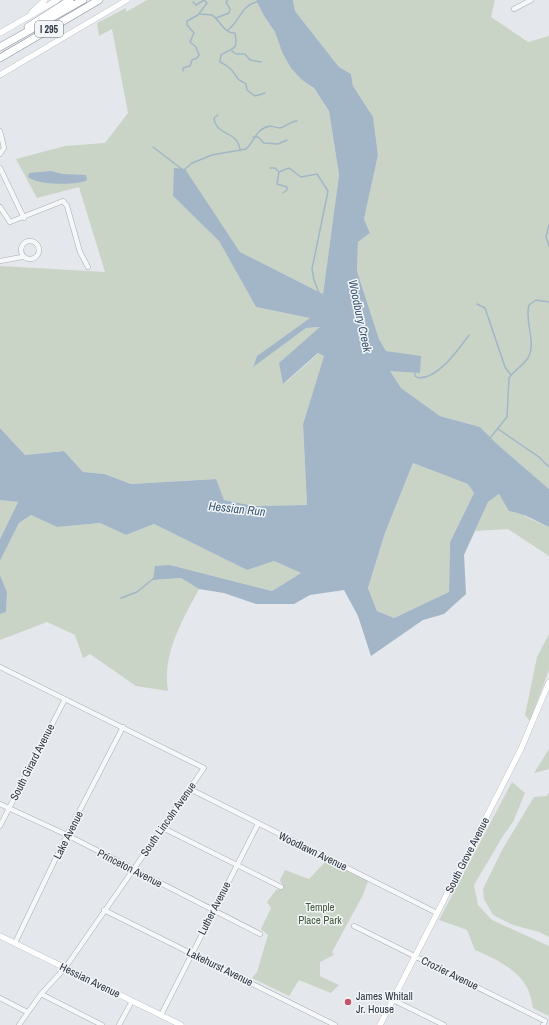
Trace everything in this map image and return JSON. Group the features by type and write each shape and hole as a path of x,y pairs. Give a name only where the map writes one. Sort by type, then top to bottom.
{"highway":[{"path":"0,43 70,0"},
{"name":"I 295","path":"0,47 83,0"},
{"name":"I 295","path":"0,58 99,0"}],"main road":[{"path":"26,17 45,0"},
{"path":"0,33 57,0"},
{"path":"0,75 127,0"},
{"name":"South Grove Avenue","path":"380,1025 521,749 549,682"},
{"name":"Hessian Avenue","path":"0,936 181,1025"}],"street":[{"path":"514,9 531,0"},
{"path":"0,131 4,148 0,154"},
{"path":"0,168 24,218"},
{"path":"0,207 10,222 24,218 63,202 66,206 80,252 88,267"},
{"path":"0,260 22,257 27,260 39,255 40,249 35,241 24,243 22,246 22,257"},
{"path":"0,667 123,727"},
{"name":"South Girard Avenue","path":"0,826 65,699"},
{"name":"South Lincoln Avenue","path":"20,1023 41,994 65,968 161,827 204,768 123,727"},
{"name":"Lake Avenue","path":"15,943 67,835 123,727"},
{"name":"Woodlawn Avenue","path":"190,789 437,913"},
{"name":"Princeton Avenue","path":"0,804 67,835 260,934"},
{"name":"Luther Avenue","path":"161,1015 214,911 235,865 258,824"},
{"path":"161,827 281,887"},
{"name":"Lakehurst Avenue","path":"104,910 192,952 335,1025"},
{"name":"Crozier Avenue","path":"354,926 544,1023"},
{"path":"41,994 102,1025"},
{"path":"0,998 27,1012"},
{"path":"392,1000 444,1025"},
{"path":"120,1025 132,1001"},
{"path":"20,1023 27,1025"}],"green space":[{"path":"147,0 256,0 264,16 275,32 282,52 302,80 314,88 329,111 339,175 323,294 240,252 184,169 173,196 219,241 256,307 311,318 257,356 253,366 306,328 320,327 284,384 319,353 324,356 303,424 307,505 254,506 224,500 215,479 131,484 106,474 83,472 64,451 25,455 0,428 0,266 105,272 79,187 37,198 16,159 65,146 105,143 128,113 112,29 99,36 97,23 126,8 126,12"},
{"path":"293,0 495,0 491,17 528,42 549,36 549,489 497,444 480,427 440,416 401,388 389,370 421,357 386,351 379,339 357,271 358,242 370,233 364,219 378,155 373,118 353,86 351,74 339,67 295,11"},
{"path":"413,463 469,484 474,493 450,542 449,592 394,618 377,611 368,588 385,533"},
{"path":"499,494 526,517 549,527 549,556 508,529 475,531 488,502"},
{"path":"0,500 18,502 0,539"},
{"path":"31,515 57,527 100,523 126,535 154,524 247,570 274,561 301,573 272,591 170,565 154,580 181,578 199,589 180,626 171,651 167,677 168,691 136,686 90,654 83,658 75,635 47,622 0,640 0,614 6,612 7,592 0,575 0,561 19,523"},
{"path":"549,634 549,670 530,721 525,715 537,657"},
{"path":"549,749 549,769 534,773"},
{"path":"512,782 525,793 513,822 474,885 478,905 492,920 549,946 549,1016 533,1008 530,994 525,984 514,972 499,961 475,950 467,930 439,920"},
{"path":"549,792 549,937 539,932 513,925 493,915 484,899 483,889 502,850 534,797 547,796"},
{"name":"Temple Place Park","path":"327,860 368,881 363,895 332,952 334,955 320,962 320,976 339,985 331,993 299,980 289,996 252,978 257,972 268,935 261,929 271,908 267,902 276,890 284,888 280,880 285,870 309,879"}],"water":[{"path":"256,0 293,0 295,11 339,67 351,74 353,86 373,117 378,155 364,219 370,233 358,242 357,271 379,339 386,351 421,356 420,373 390,371 401,388 440,416 480,427 497,444 549,489 549,527 524,515 509,511 499,494 488,502 464,555 466,594 444,614 423,620 371,656 358,616 344,590 310,595 294,604 256,604 224,593 199,589 181,578 153,580 155,566 170,565 272,591 301,573 274,561 247,570 154,524 126,535 100,523 57,527 31,515 19,523 0,561 0,539 18,502 0,500 0,428 25,455 64,451 83,472 105,474 131,484 216,479 224,500 254,506 307,505 303,424 324,356 318,353 283,384 279,363 320,327 306,328 253,367 257,356 310,318 256,307 219,241 173,196 174,168 185,169 240,252 323,294 339,175 329,111 314,88 302,80 291,68 282,52 275,32 264,16","holes":["413,463 468,484 474,493 450,542 449,592 394,618 377,611 368,588 385,533"]},
{"path":"51,171 63,174 86,175 87,180 75,183 57,184 40,182 28,177 29,173"},
{"path":"0,575 7,592 6,612 0,614"}],"waterway":[{"path":"183,71 183,68 190,66 192,60 197,58 199,55 196,47 190,42 194,33 187,25 187,21 198,15 207,3 204,0 196,5 193,2"},
{"path":"216,18 229,13 230,9 226,2 228,0"},
{"path":"228,30 247,6 257,2"},
{"path":"200,14 212,15 225,29 231,33 235,33 236,43 234,48 221,55 220,62 228,67 238,79 246,84 247,90 255,96 265,93"},
{"path":"232,51 236,54 245,54 250,60 261,62"},
{"path":"218,115 214,118 216,124 219,128 236,140 239,144 240,151"},
{"path":"183,171 192,163 212,155 246,149 258,132 265,128 270,126 280,128 297,121"},
{"path":"253,137 258,137 264,143 278,144 287,140"},
{"path":"153,147 183,170"},
{"path":"270,168 275,168 279,172"},
{"path":"279,172 289,168 301,177 317,174 328,191 312,269 319,293"},
{"path":"279,172 277,184 287,187 287,190 283,193"},
{"path":"549,225 546,237 549,246"},
{"path":"490,438 507,417 509,378 526,361 530,352 531,338 528,318 529,305 536,300 549,302"},
{"path":"477,304 485,308 505,367 511,375"},
{"path":"415,372 415,376 418,378 433,374 447,362 469,335"},
{"path":"498,429 539,457 549,467"},
{"path":"121,598 137,592 154,578"}],"place":[{"name":"James Whitall Jr. House","path":"348,1002"}],"water label":[{"name":"Woodbury Creek","path":"360,316"},
{"name":"Hessian Run","path":"237,509"}]}
